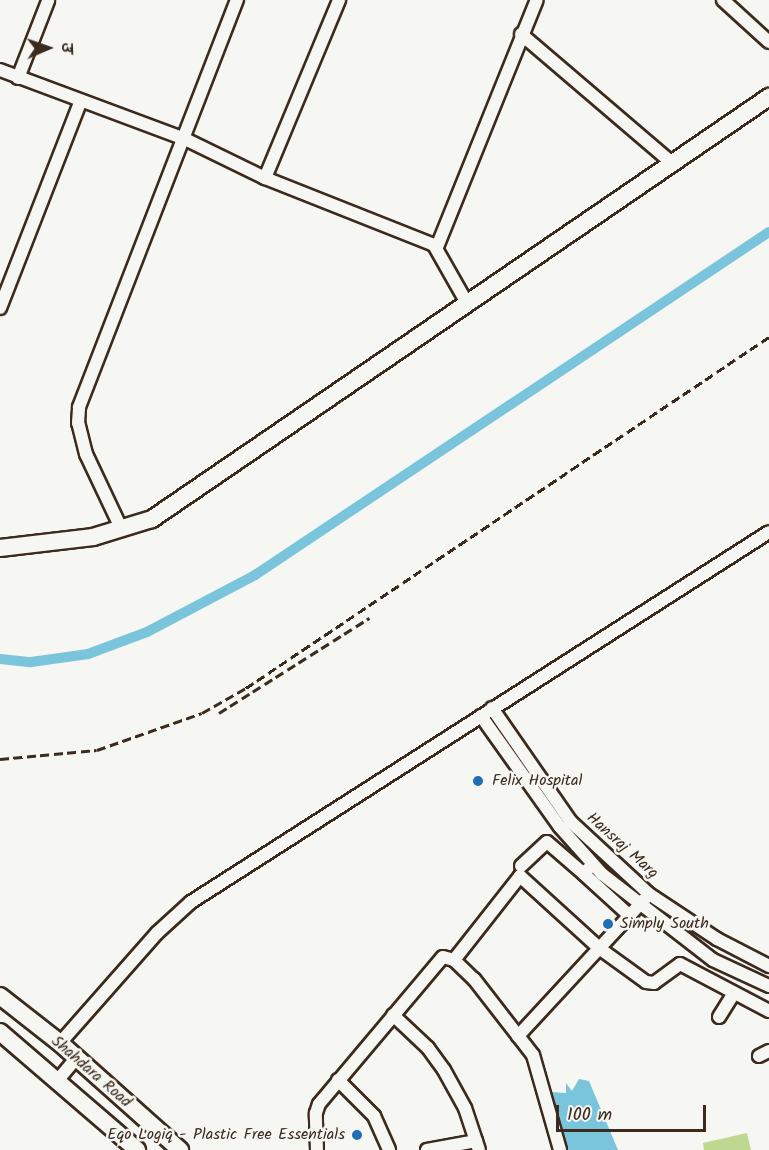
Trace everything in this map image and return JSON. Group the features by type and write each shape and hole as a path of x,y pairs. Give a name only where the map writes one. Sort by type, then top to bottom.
{"street":[{"path":"121,528 86,454 78,423 79,407 185,139 237,0"},
{"path":"265,177 339,0"},
{"path":"437,247 521,34 537,0"},
{"path":"723,0 769,42"},
{"path":"18,78 48,1"},
{"path":"521,34 671,162"},
{"path":"0,70 80,103 185,139 265,177 437,247 466,303"},
{"path":"0,548 93,537 152,519 769,97"},
{"path":"0,308 80,103"},
{"path":"60,1043 157,933 191,902 769,532"},
{"name":"Hansraj Marg","path":"492,708 571,822 649,894 717,939 769,966"},
{"name":"Hansraj Marg","path":"481,716 560,827 593,864 641,905 713,960 769,987"},
{"path":"521,867 547,842 630,916"},
{"path":"584,874 593,864"},
{"path":"454,960 520,876 599,948 646,982 654,983 680,964 769,1011"},
{"path":"518,1036 649,894"},
{"path":"317,1150 317,1108 439,958 454,960 480,986 537,1062 560,1150"},
{"path":"719,1017 734,993"},
{"name":"Shahdara Road","path":"0,996 60,1043 180,1150"},
{"path":"393,1015 428,1048 444,1070 465,1108 477,1145 427,1150"},
{"name":"Shahdara Road","path":"0,1032 137,1150"},
{"path":"57,1081 76,1058"},
{"path":"338,1080 374,1116 389,1150"}],"green space":[{"path":"747,1133 751,1150 704,1150 703,1143"}],"water":[{"path":"579,1079 589,1081 618,1150 563,1150 552,1092 566,1093 566,1083 572,1091"}],"waterway":[{"path":"0,659 31,662 88,654 147,632 255,575 769,232"}],"railway":[{"path":"0,759 97,750 202,713 246,688 769,337"},
{"path":"219,713 369,618"}],"place":[{"name":"Felix Hospital","path":"478,781"},
{"name":"Simply South","path":"608,924"},
{"name":"Eqo Logiq - Plastic Free Essentials","path":"357,1135"}]}
